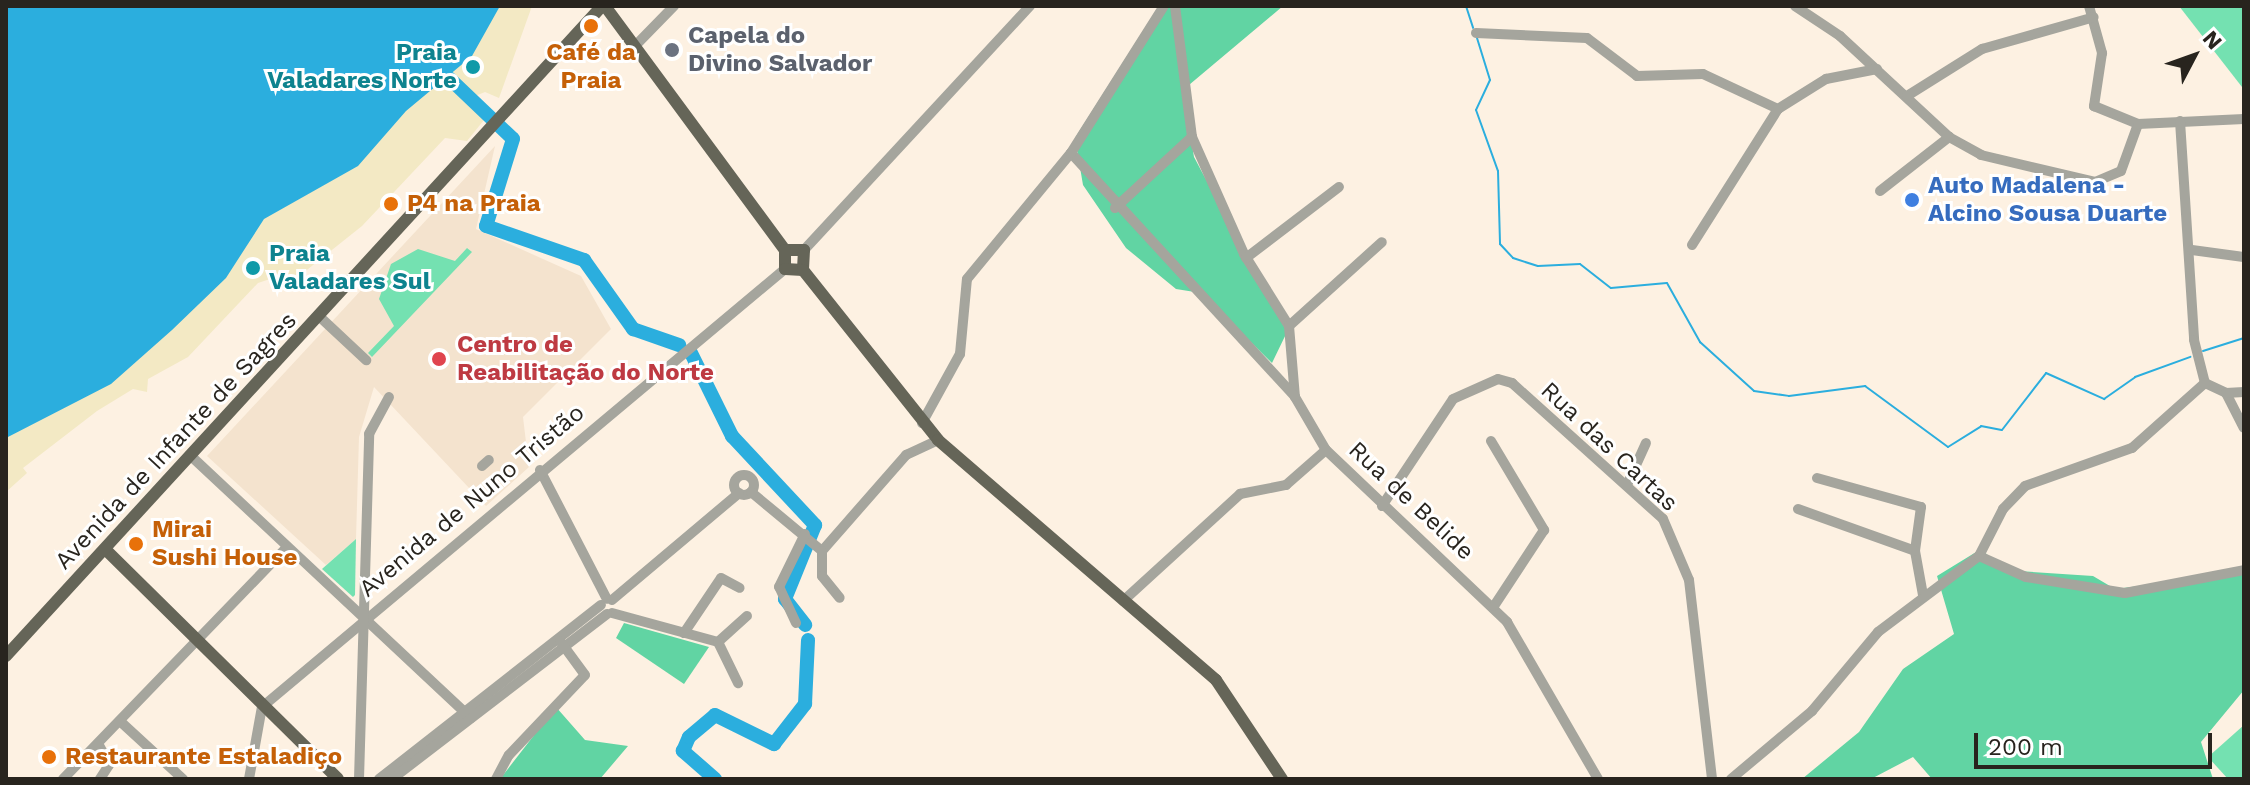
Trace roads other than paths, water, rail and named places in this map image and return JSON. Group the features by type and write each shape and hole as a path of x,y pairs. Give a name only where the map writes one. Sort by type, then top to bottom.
{"main road":[{"path":"603,6 785,250 785,269 803,270"},
{"name":"Avenida de Infante de Sagres","path":"6,656 192,457 324,322 497,118 603,6"},
{"path":"785,250 804,250 803,270 938,440 1216,680 1282,779"},
{"path":"105,549 338,779"}],"street":[{"path":"633,48 674,6"},
{"path":"804,250 1030,6"},
{"path":"922,423 960,354 967,279 1071,153 1164,6"},
{"name":"Rua de Belide","path":"1175,6 1192,137 1246,258 1289,326 1295,397 1326,450 1382,506 1494,606 1598,779"},
{"path":"1795,6 1877,69 1949,137 1981,155 2095,182 2121,171 2138,124"},
{"path":"1907,96 1982,49 2091,11 2102,53 2094,106 2138,124 2244,119"},
{"path":"1476,33 1587,38 1637,76 1703,74 1778,109"},
{"path":"1692,245 1778,109 1826,79 1877,69"},
{"path":"2180,121 2181,207 2192,250 2194,340 2205,383"},
{"path":"1115,208 1192,137"},
{"path":"1880,191 1949,137"},
{"path":"1071,153 1115,208 1295,397"},
{"path":"1246,258 1339,187"},
{"path":"1289,326 1382,242"},
{"path":"2192,250 2244,257"},
{"name":"Avenida de Nuno Tristão","path":"262,707 540,470 785,269"},
{"path":"324,322 366,360"},
{"name":"Rua das Cartas","path":"1382,506 1453,399 1498,379 1512,383 1663,519 1689,580 1712,779"},
{"path":"2205,383 2226,393 2244,392"},
{"path":"1731,779 1812,711 1855,653 1923,595 1979,556 2003,509 2025,486 2132,448 2205,383"},
{"path":"2226,393 2244,428"},
{"path":"359,779 369,434 389,397"},
{"path":"796,623 779,587 813,543 906,455 938,440"},
{"path":"1491,441 1544,530 1494,606"},
{"path":"1627,485 1646,443"},
{"path":"1123,601 1240,494 1286,485 1326,450"},
{"path":"192,457 468,715"},
{"path":"540,470 608,606 718,642 738,683"},
{"path":"739,493 735,482 742,475 753,480 751,492"},
{"path":"1817,478 1921,507 1915,551 1923,595"},
{"path":"379,779 468,715 608,606 739,493 751,492 813,543 822,576 840,598"},
{"path":"1798,509 1915,551"},
{"path":"69,778 287,547"},
{"path":"1979,556 2026,577 2125,593 2244,570"},
{"path":"684,633 721,578 740,588"},
{"path":"718,642 747,616"},
{"path":"496,779 509,755 585,675 562,642"},
{"path":"249,779 262,707"},
{"path":"392,779 468,715"},
{"path":"122,723 183,779"},
{"path":"100,747 108,759 104,778"}],"water":[{"path":"6,6 500,6 472,56 406,111 358,166 264,219 226,278 111,384 6,438"}],"waterway":[{"path":"1466,6 1473,28"},
{"path":"1477,38 1490,80 1476,110 1498,171 1500,244 1513,258 1538,266 1580,264 1611,288 1667,283 1700,342 1754,391 1789,396 1865,386 1948,447 1981,426 2002,430 2046,373 2104,399 2135,377 2190,357"},
{"path":"449,78 513,139 486,226 584,260 633,329 679,345"},
{"path":"2203,351 2244,338"},
{"path":"691,353 732,436 815,525 785,599 805,625"},
{"path":"715,779 683,751 689,737 715,715 774,744 805,704 808,640"}],"place":[{"name":"Café da Praia","path":"591,26"},
{"name":"Capela do Divino Salvador","path":"672,50"},
{"name":"Praia Valadares Norte","path":"473,67"},
{"name":"Auto Madalena - Alcino Sousa Duarte","path":"1912,200"},
{"name":"P4 na Praia","path":"391,204"},
{"name":"Praia Valadares Sul","path":"253,268"},
{"name":"Centro de Reabilitação do Norte","path":"439,359"},
{"name":"Mirai Sushi House","path":"136,544"},
{"name":"Restaurante Estaladiço","path":"49,757"}]}
